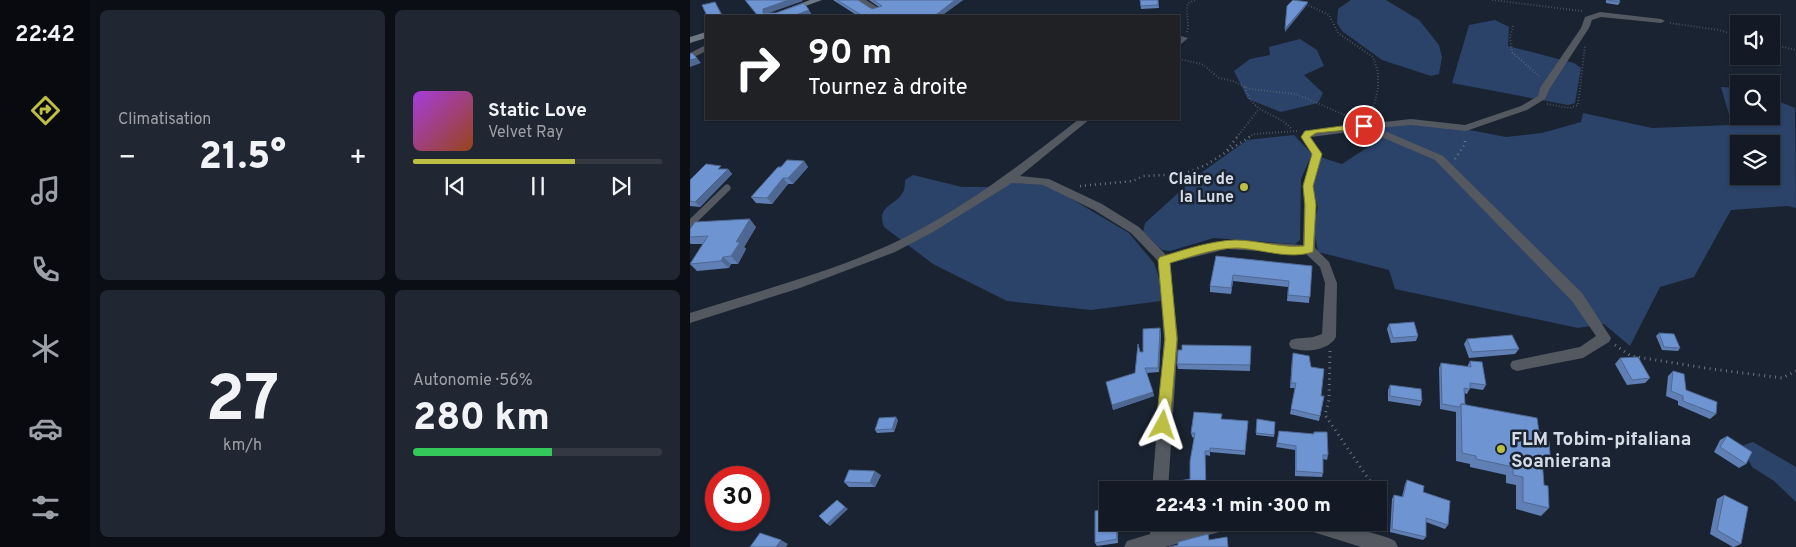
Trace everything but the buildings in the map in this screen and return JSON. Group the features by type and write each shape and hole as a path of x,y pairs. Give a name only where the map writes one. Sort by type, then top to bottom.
{"street":[{"path":"775,15 818,0"},
{"path":"860,0 878,10"},
{"path":"1309,250 1310,205 1308,186 1317,154 1306,137 1308,132 1411,122 1466,128 1536,102 1542,97 1545,88 1588,19 1600,14 1661,21"},
{"path":"690,40 705,35"},
{"path":"690,56 705,48"},
{"path":"690,318 796,286 891,249 929,229 1010,179 1084,120"},
{"path":"1364,126 1439,158 1577,297 1604,338 1584,352 1516,365"},
{"path":"1010,179 1045,182 1059,187 1135,230 1164,260 1171,339 1161,481"},
{"path":"1164,260 1216,246 1237,244 1289,251 1309,250 1326,265 1331,283 1329,337 1312,345 1296,344"},
{"path":"1158,541 1159,531"},
{"path":"1133,547 1195,531"},
{"path":"1336,531 1382,545"}],"lane":[{"path":"690,224 726,188"}],"path":[{"path":"1181,40 1190,27 1185,14 1188,1 1196,0"},
{"path":"1492,0 1600,14"},
{"path":"1180,59 1202,64 1219,78 1245,87 1296,94 1314,100 1355,119 1364,126 1376,105 1379,77 1374,57 1338,33 1329,15 1300,3"},
{"path":"1661,21 1730,33"},
{"path":"1513,26 1509,40 1509,49 1513,57 1534,71 1542,79 1545,88"},
{"path":"1536,102 1570,108 1578,105 1585,48 1584,28"},
{"path":"1780,46 1796,50"},
{"path":"1245,87 1247,94 1258,110 1292,130"},
{"path":"1224,154 1258,110"},
{"path":"1454,173 1456,157 1465,144 1466,128"},
{"path":"1059,187 1133,181 1143,176 1158,177 1184,174 1206,165 1254,134 1292,130 1308,132"},
{"path":"1329,337 1329,400 1325,415 1355,456 1370,481"},
{"path":"1604,338 1631,356 1782,378 1796,371"},
{"path":"1381,531 1382,545"}],"shaded area":[{"path":"1351,0 1386,0 1419,20 1439,45 1442,57 1439,74 1431,76 1382,60 1342,31 1337,23 1338,9"},
{"path":"1495,20 1509,27 1508,46 1574,63 1581,68 1575,103 1568,105 1452,83 1469,25"},
{"path":"1300,39 1317,50 1324,66 1304,75 1323,93 1318,103 1281,112 1248,99 1234,71 1250,59 1270,55 1269,47"},
{"path":"1721,87 1730,88 1730,118"},
{"path":"1780,102 1795,108 1796,208 1788,206 1731,210 1694,277 1660,287 1630,346 1604,324 1578,328 1395,289 1389,270 1318,252 1313,224 1318,207 1312,189 1320,157 1342,164 1385,136 1368,126 1400,124 1454,127 1506,137 1542,133 1581,122 1583,113 1652,128 1780,125"},
{"name":"Claire de la Lune","path":"1294,135 1312,154 1301,179 1300,240 1295,244 1214,238 1170,251 1162,250 1143,232 1145,223 1198,175 1247,140"},
{"path":"913,175 962,187 991,187 1002,182 1048,185 1129,233 1154,263 1160,281 1161,301 1091,310 1007,301 933,264 884,227 882,220 884,210 900,197 905,188 905,180"},
{"path":"1753,442 1796,467 1796,502 1774,481 1752,467 1741,446"}],"place":[{"name":"Claire de la Lune","path":"1244,187"},
{"name":"FLM Tobim-pifaliana Soanierana","path":"1501,449"}],"route":[{"path":"1163,425 1171,339 1164,260 1216,246 1237,244 1289,251 1309,250 1308,215 1310,205 1308,186 1317,154 1306,137 1308,132 1364,126"}]}
